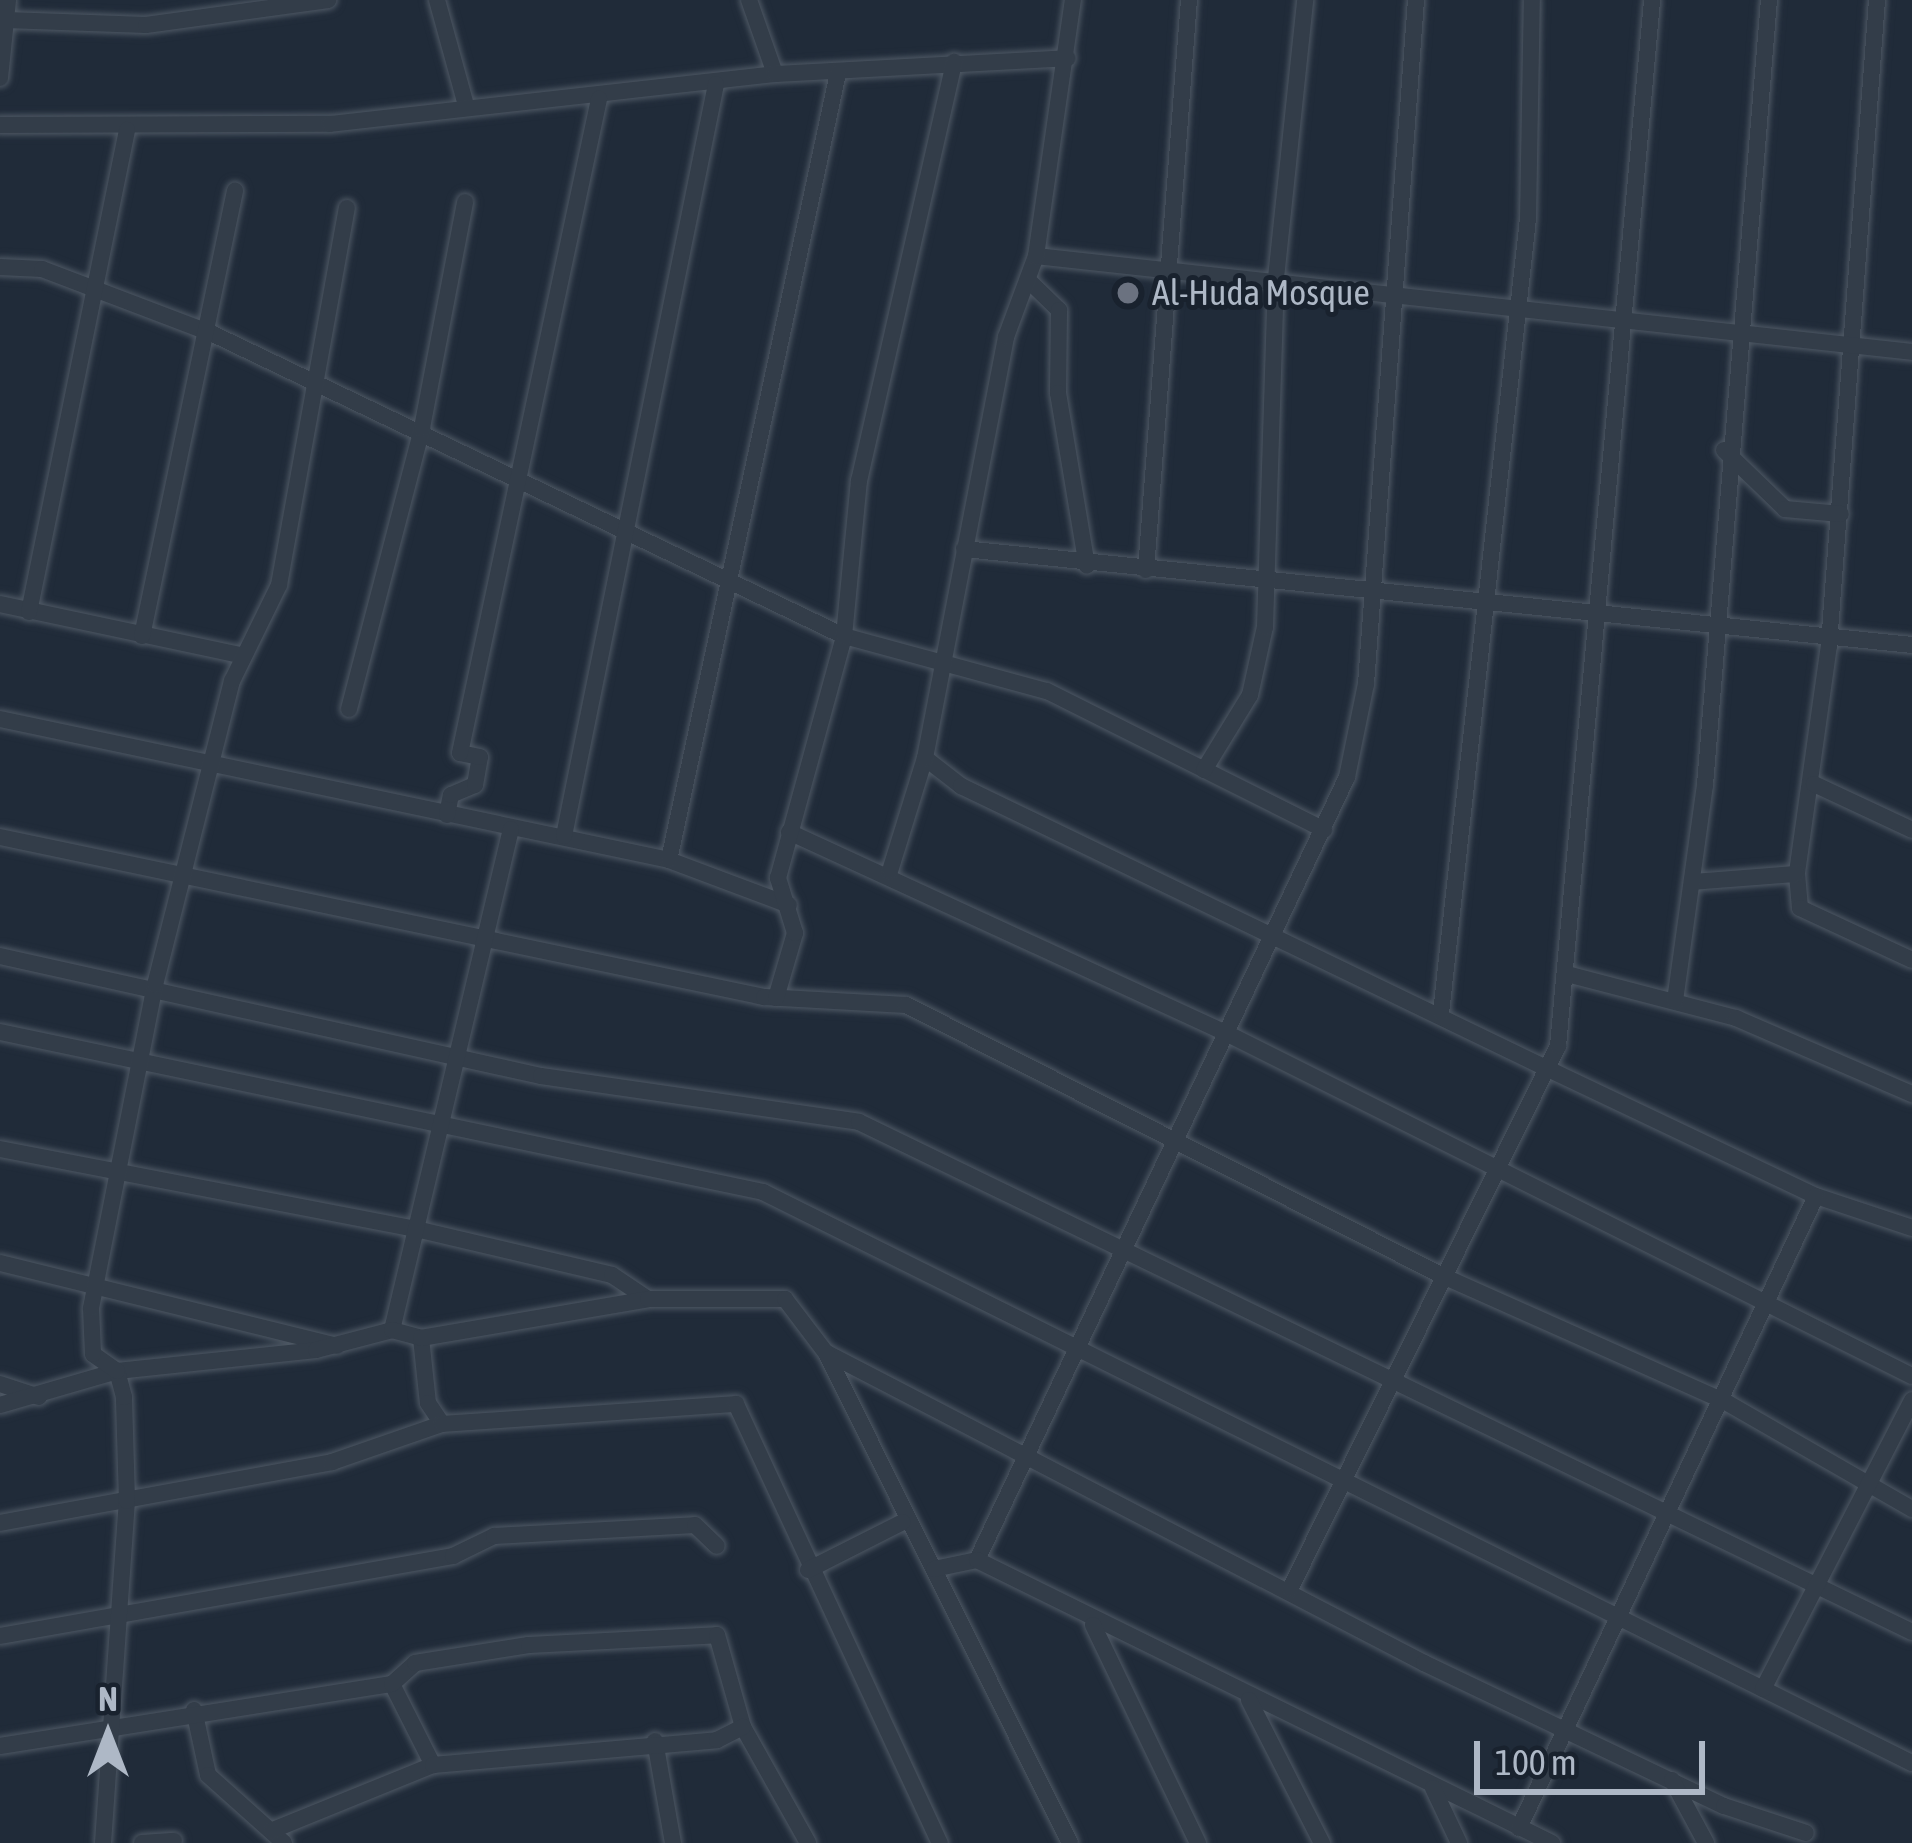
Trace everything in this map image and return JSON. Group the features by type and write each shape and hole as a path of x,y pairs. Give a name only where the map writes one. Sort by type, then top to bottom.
{"street":[{"path":"0,78 8,0"},
{"path":"6,20 146,25 328,0"},
{"path":"437,0 466,105"},
{"path":"749,0 775,74"},
{"path":"890,871 925,758 1006,337 1036,256 1073,0"},
{"path":"1146,570 1189,0"},
{"path":"1204,770 1250,695 1265,627 1259,586 1276,278 1305,0"},
{"path":"977,1560 1022,1456 1277,934 1324,830 1358,731 1416,0"},
{"path":"1441,1012 1514,310 1532,0"},
{"path":"1291,1589 1496,1166 1549,1069 1567,974 1601,616 1597,545 1652,0"},
{"path":"1676,1000 1692,882 1724,450 1769,0"},
{"path":"1877,0 1841,514 1814,784 1797,874 1800,908 1912,960"},
{"path":"0,125 128,130 365,122 466,105 599,99 775,74 1068,58"},
{"path":"776,998 795,933 778,878 844,636 859,481 954,62"},
{"path":"669,860 838,74"},
{"path":"564,836 631,530 716,84"},
{"path":"447,815 451,796 475,785 480,758 460,753 599,99"},
{"path":"29,612 128,130"},
{"path":"142,636 213,334 236,191"},
{"path":"349,709 422,428 465,202"},
{"path":"104,1843 111,1619 127,1501 116,1371 88,1335 96,1281 146,1054 155,985 191,874 212,763 240,655 279,585 347,208"},
{"path":"1036,256 1276,278 1393,296 1912,352"},
{"path":"0,267 94,289 213,334 422,428 844,636 941,667 1047,691 1324,830"},
{"path":"1029,281 1059,310 1058,393 1087,566"},
{"path":"1724,450 1785,509 1841,514"},
{"path":"964,549 1259,586 1714,627 1829,645 1912,645"},
{"path":"0,604 240,655"},
{"path":"0,719 669,860 789,905"},
{"path":"925,758 962,787 1441,1012 1549,1069 1816,1196 1912,1228"},
{"path":"1814,784 1912,830"},
{"path":"392,1330 511,829"},
{"path":"789,832 890,871 1769,1298 1912,1376"},
{"path":"0,837 776,998 906,1005 1445,1277 1724,1401 1869,1489 1912,1509"},
{"path":"1692,882 1797,874"},
{"path":"0,956 726,1109 859,1122 1019,1192 1120,1252 1912,1632"},
{"path":"1567,974 1676,1000 1912,1094"},
{"path":"0,1032 146,1054 763,1192 1613,1618 1912,1762"},
{"path":"0,1149 416,1229 612,1276 647,1299"},
{"path":"1519,1828 1613,1618 1724,1401 1816,1196"},
{"path":"0,1263 96,1281 338,1346"},
{"path":"0,1406 44,1399 116,1371 338,1346 392,1330 421,1338 647,1299 784,1299 826,1353 903,1522 934,1569 1070,1843"},
{"path":"421,1338 428,1403 442,1424"},
{"path":"826,1353 1022,1456 1672,1780 1807,1833"},
{"path":"0,1384 44,1399"},
{"path":"1763,1689 1912,1400"},
{"path":"0,1523 332,1462 442,1424 736,1404 808,1570 940,1843"},
{"path":"808,1570 903,1522"},
{"path":"0,1636 453,1556 494,1536 695,1525 717,1546"},
{"path":"934,1569 977,1560 1093,1625 1552,1843"},
{"path":"1093,1625 1198,1843"},
{"path":"0,1746 107,1733 194,1710 392,1684 416,1663 529,1645 717,1635 743,1727 808,1843"},
{"path":"392,1684 433,1765"},
{"path":"1249,1700 1322,1843"},
{"path":"194,1710 208,1775 278,1836 433,1765 655,1741 717,1740 743,1727"},
{"path":"655,1741 673,1843"},
{"path":"1672,1780 1706,1843"},
{"path":"1432,1787 1459,1843"},
{"path":"142,1843 174,1841"}],"place":[{"name":"Al-Huda Mosque","path":"1128,293"}]}
